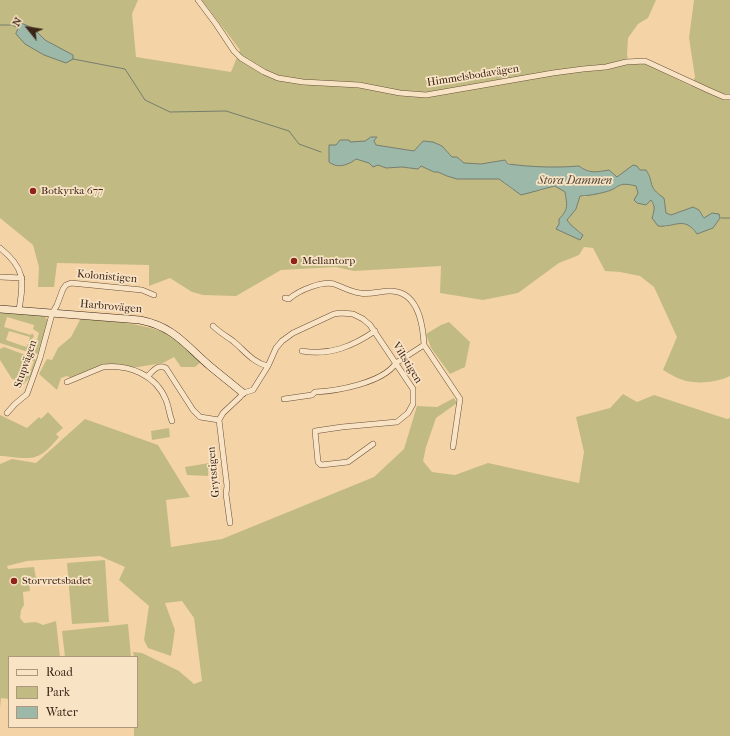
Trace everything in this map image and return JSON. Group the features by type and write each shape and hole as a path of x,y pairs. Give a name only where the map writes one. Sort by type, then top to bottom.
{"street":[{"name":"Himmelsbodavägen","path":"198,0 234,51 241,58 264,72 278,78 359,85 400,93 426,95 553,73 606,67 626,62 646,61 724,97 730,97"},
{"path":"0,248 13,260 18,267 22,278 22,294 19,310"},
{"path":"0,277 22,278"},
{"name":"Kolonistigen","path":"52,314 63,289 66,285 71,283 142,290 154,295"},
{"path":"284,298 289,298 320,284 330,283 360,294 392,291 408,298 417,309 421,318 424,345 460,399 453,447"},
{"name":"Harbrovägen","path":"0,310 19,310 52,314 140,320 152,323 175,334 212,368 243,393"},
{"name":"Viltstigen","path":"243,393 254,390 268,366 276,348 288,336 334,314 348,313 358,316 375,331 413,389 413,404 408,413 397,422 315,431 318,462 321,465 348,462 373,444"},
{"name":"Stupvägen","path":"7,413 27,394 40,358 52,314"},
{"path":"213,326 256,361 262,365 268,366"},
{"path":"302,351 312,353 347,347 357,343 375,331"},
{"path":"284,398 312,395 315,392 343,388 368,381 393,367 396,363 424,345"},
{"path":"67,382 96,369 110,366 130,369 148,377 157,384 166,399 172,421"},
{"path":"148,377 155,369 159,367 162,366 166,368 193,410 200,417 219,420 223,413 243,393"},
{"name":"Grytstigen","path":"219,420 230,522"}],"green space":[{"path":"0,0 138,0 132,14 136,57 231,72 240,50 202,0 656,0 648,18 638,24 628,38 628,61 643,63 691,86 695,77 689,38 694,0 730,0 730,376 720,380 691,382 677,378 663,370 677,337 654,287 640,276 605,271 593,248 584,247 579,255 559,263 518,293 483,300 440,293 441,266 354,271 336,267 281,270 236,296 203,295 192,292 170,278 149,286 149,265 57,263 54,287 38,287 39,267 33,245 0,218","holes":["33,28 45,40 57,47 17,34","371,137 377,138 374,141 376,145 414,151 423,141 433,142 442,146 452,157 457,157 464,163 481,164 505,160 518,166 528,167 579,166 583,169 597,172 609,170 617,177 646,170 654,190 664,198 666,213 671,215 693,207 699,210 705,218 720,218 713,228 697,234 690,226 683,223 665,227 651,200 646,205 638,193 636,185 624,183 606,192 594,193 585,197 580,196 576,209 567,220 583,234 559,219 566,209 566,200 565,192 555,186 539,191 513,190 499,179 447,176 421,166 418,169 402,167 386,168 356,159 346,164 339,165 329,162 330,145 350,142 365,142"]},
{"path":"0,312 45,317 49,322 37,354 33,353 39,333 33,329 34,325 7,317 4,327 31,335 32,333 34,336 31,341 29,341 30,337 9,331 6,340 26,347 28,344 30,345 28,352 0,343"},
{"path":"81,318 129,323 157,330 176,339 202,361 195,367 181,367 174,357 163,363 132,368 121,365 103,365 71,378 67,376 61,378 57,390 39,374 47,359 52,360 58,348 71,337"},
{"path":"449,322 470,342 465,367 450,374 431,348 426,334"},
{"path":"4,347 28,356 27,359 25,358 20,372 29,375 34,361 31,360 33,358 36,360 31,376 22,386 19,381 12,379 0,360 0,349"},
{"path":"623,394 637,402 654,395 727,419 730,418 730,736 134,736 134,728 138,728 138,656 134,656 133,652 142,653 179,671 194,684 202,681 194,618 182,601 165,603 175,630 171,656 148,648 144,640 149,606 119,580 125,567 100,556 27,561 7,566 8,569 34,567 36,578 29,579 30,591 23,592 24,605 21,610 20,618 24,623 36,622 43,625 56,621 60,656 8,656 8,699 1,698 0,708 0,464 12,459 36,463 85,419 158,445 190,497 166,500 171,547 222,539 374,477 404,449 417,406 437,407 454,398 457,403 436,418 426,447 423,461 432,472 455,475 488,463 579,483 584,452 576,417 610,408"},
{"path":"48,412 63,428 56,434 59,437 48,449 42,454 31,458 0,456 0,415 27,428 39,417 41,419"},
{"path":"169,428 170,437 152,440 151,431"},
{"path":"209,463 208,476 187,475 185,467"},
{"path":"105,560 109,622 72,624 67,563"},
{"path":"128,624 131,656 65,656 62,631"}],"water":[{"path":"21,23 33,28 45,40 73,55 73,59 66,63 44,55 25,44 16,34"},
{"name":"Stora Dammen","path":"371,137 377,137 374,141 376,145 414,151 423,141 433,142 442,146 452,157 457,157 464,163 481,164 505,160 508,164 526,166 579,166 586,170 597,172 609,170 617,177 633,165 637,166 640,170 646,170 649,174 653,187 658,194 664,198 666,213 671,215 693,207 699,210 704,218 712,213 719,214 720,218 713,228 697,234 688,225 679,224 658,226 652,218 654,211 653,202 651,200 646,205 637,203 634,200 638,193 636,186 625,184 605,192 580,196 576,209 567,220 583,235 580,240 556,229 559,224 559,219 566,209 567,204 565,192 555,186 521,195 499,179 457,179 434,172 421,166 418,169 402,167 386,168 378,165 373,167 369,163 356,159 350,163 339,166 329,162 329,145 336,145 340,140 349,140 350,142 365,141"}],"waterway":[{"path":"0,25 12,25 18,28"},
{"path":"73,59 125,69 145,100 170,112 226,111 289,131 299,144 321,152"},
{"path":"721,218 730,218"}],"place":[{"name":"Botkyrka 677","path":"33,191"},
{"name":"Mellantorp","path":"294,261"},
{"name":"Storvretsbadet","path":"14,581"}]}
